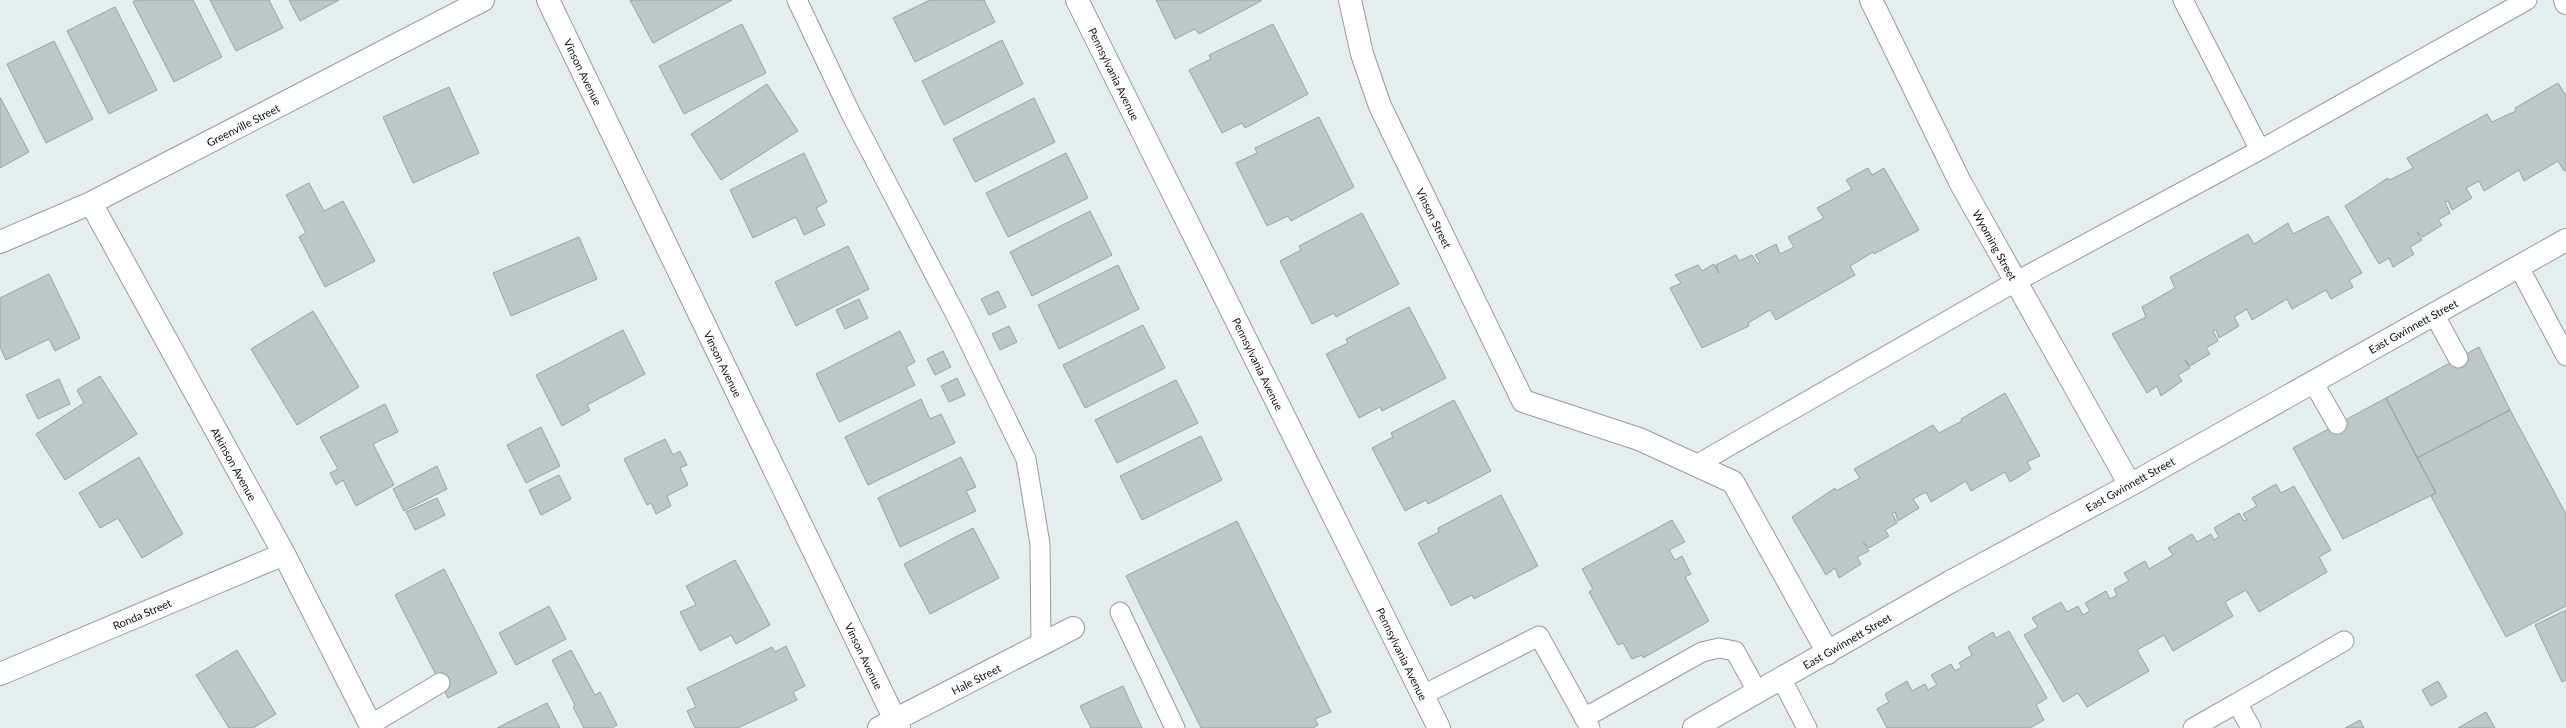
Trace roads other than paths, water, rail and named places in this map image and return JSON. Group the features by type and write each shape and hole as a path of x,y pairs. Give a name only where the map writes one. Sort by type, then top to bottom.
{"street":[{"name":"Greenville Street","path":"0,242 91,203 483,0"},
{"name":"Vinson Avenue","path":"548,0 891,725"},
{"name":"Pennsylvania Avenue","path":"1077,0 1439,728"},
{"name":"Vinson Street","path":"1350,0 1362,54 1380,106 1523,401 1639,439 1733,482 1828,653"},
{"name":"Wyoming Street","path":"1871,0 1960,182 2130,485"},
{"name":"Atkinson Avenue","path":"91,203 284,554 371,726"},
{"name":"East Gwinnett Street","path":"1698,727 1950,582 2130,485 2566,240"},
{"name":"Ronda Street","path":"0,674 284,554"},
{"name":"Hale Street","path":"891,725 1074,628"}],"lane":[{"path":"797,0 851,114 960,321 1026,459 1040,544 1041,645"},
{"path":"2183,0 2260,150"},
{"path":"1696,465 2015,282 2260,150 2527,0"},
{"path":"2519,267 2566,356"},
{"path":"2434,314 2458,358"},
{"path":"2313,382 2337,424"},
{"path":"1120,612 1175,728"},
{"path":"1423,695 1540,636 1587,723 1702,652 1719,648 1735,652 1757,692"},
{"path":"2193,728 2344,641"},
{"path":"1781,678 1806,728"},
{"path":"371,726 440,683"},
{"path":"2237,703 2251,728"}]}
